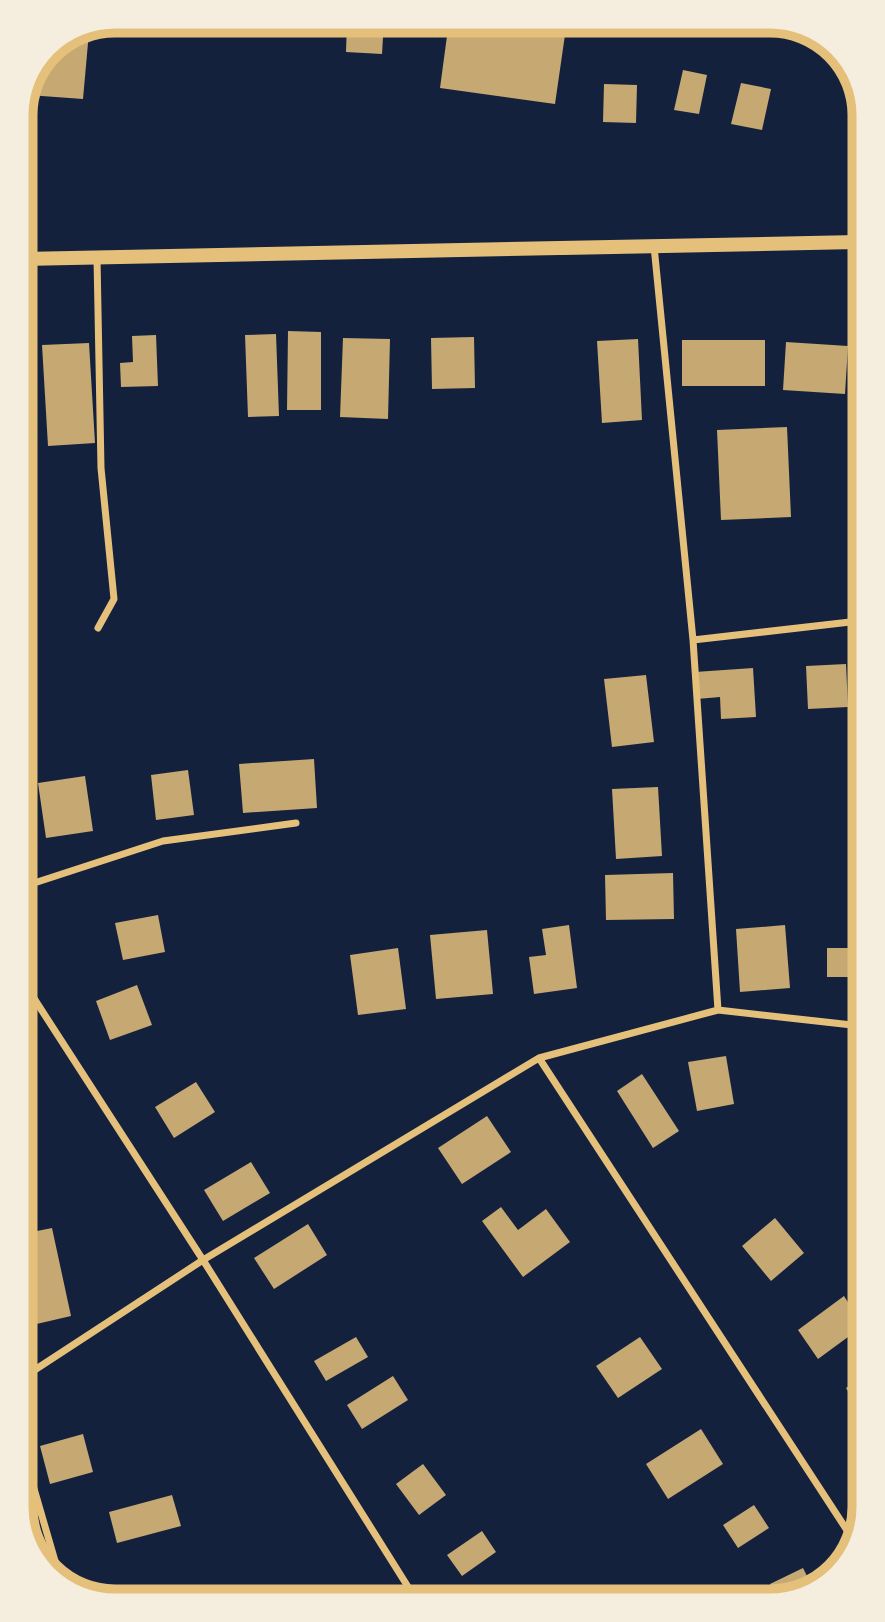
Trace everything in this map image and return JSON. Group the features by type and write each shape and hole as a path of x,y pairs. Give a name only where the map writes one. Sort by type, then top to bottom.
{"main road":[{"path":"33,259 852,242"}],"street":[{"path":"654,246 693,640 718,1010"},
{"path":"97,258 101,468 114,599 98,628"},
{"path":"693,640 852,622"},
{"path":"33,883 163,841 296,823"},
{"path":"33,997 203,1260 409,1589"},
{"path":"33,1371 203,1260 539,1058 718,1010 852,1025"},
{"path":"539,1058 848,1531"},
{"path":"33,1485 56,1564"}],"building":[{"path":"347,33 383,33 382,54 346,52"},
{"path":"447,33 565,33 555,104 440,88"},
{"path":"88,38 83,99 36,96 50,65 74,44"},
{"path":"683,70 707,75 699,114 674,110"},
{"path":"741,83 771,89 762,130 731,124"},
{"path":"604,84 637,85 636,123 603,122"},
{"path":"849,96 852,130 848,130"},
{"path":"288,331 321,332 321,410 287,410"},
{"path":"276,334 279,416 248,417 245,335"},
{"path":"156,335 158,386 121,387 120,363 133,362 132,336"},
{"path":"474,337 475,388 432,389 431,338"},
{"path":"343,338 390,339 388,419 340,417"},
{"path":"638,339 642,420 602,423 597,341"},
{"path":"682,340 765,340 765,386 682,386"},
{"path":"786,342 848,346 845,394 783,390"},
{"path":"89,343 95,443 48,446 42,345"},
{"path":"787,427 791,517 721,520 717,430"},
{"path":"846,664 848,707 808,709 806,666"},
{"path":"753,668 756,717 721,719 720,697 697,699 695,672"},
{"path":"646,675 654,742 612,747 604,679"},
{"path":"314,759 317,808 243,813 239,764"},
{"path":"188,770 194,815 156,820 151,775"},
{"path":"85,776 93,831 46,838 38,783"},
{"path":"658,787 662,856 616,859 612,789"},
{"path":"673,873 674,919 606,920 605,875"},
{"path":"158,915 165,952 123,960 115,923"},
{"path":"569,925 577,988 534,994 529,957 546,955 542,929"},
{"path":"785,925 790,988 740,992 736,929"},
{"path":"487,930 493,994 436,999 430,935"},
{"path":"398,948 406,1009 358,1015 350,955"},
{"path":"827,948 852,948 852,977 827,977"},
{"path":"137,985 152,1025 110,1040 96,1001"},
{"path":"726,1056 734,1104 697,1111 688,1062"},
{"path":"642,1074 679,1131 653,1148 617,1091"},
{"path":"196,1082 215,1112 174,1138 155,1107"},
{"path":"487,1116 511,1152 462,1184 438,1148"},
{"path":"251,1162 270,1193 223,1221 204,1190"},
{"path":"501,1207 518,1230 546,1209 570,1242 523,1277 482,1221"},
{"path":"775,1218 804,1253 771,1281 742,1246"},
{"path":"308,1224 327,1255 274,1289 254,1258"},
{"path":"52,1228 71,1316 33,1325 33,1232"},
{"path":"844,1296 852,1309 852,1334 818,1359 798,1330"},
{"path":"356,1337 368,1357 326,1381 314,1361"},
{"path":"640,1337 662,1369 618,1398 596,1366"},
{"path":"393,1376 408,1400 362,1429 347,1405"},
{"path":"852,1384 852,1398 846,1388"},
{"path":"701,1429 723,1464 668,1499 646,1464"},
{"path":"83,1434 93,1472 50,1484 40,1446"},
{"path":"423,1464 446,1495 419,1515 396,1484"},
{"path":"172,1495 181,1526 117,1543 109,1512"},
{"path":"754,1505 769,1528 738,1548 723,1525"},
{"path":"482,1531 496,1552 462,1576 447,1555"},
{"path":"803,1568 809,1579 772,1589 770,1584"}]}
